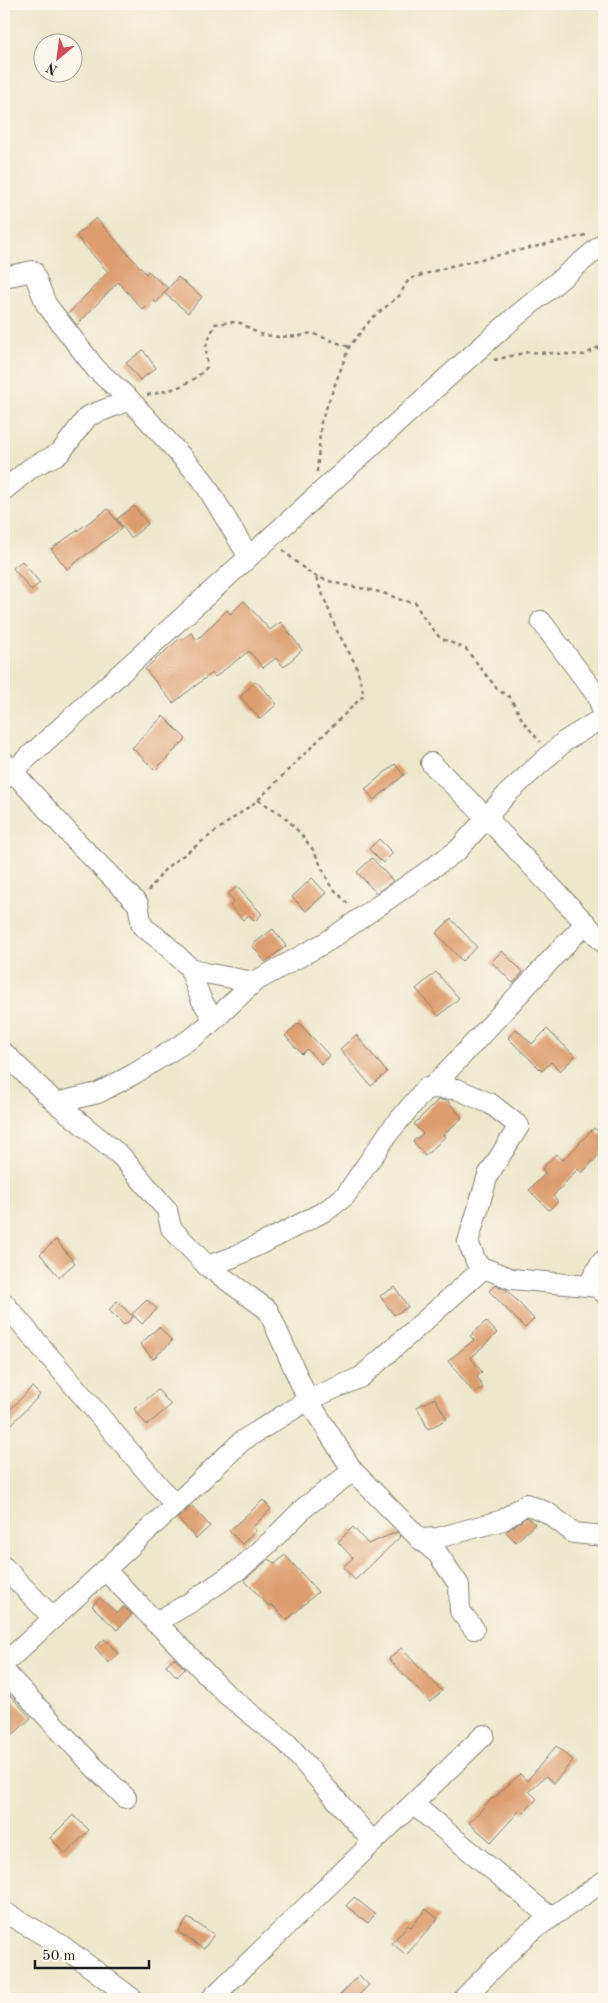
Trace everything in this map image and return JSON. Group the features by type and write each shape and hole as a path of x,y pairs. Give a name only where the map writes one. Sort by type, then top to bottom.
{"street":[{"path":"254,982 205,973 189,966 164,942 142,926 138,904 7,771 270,539 514,318 597,239"},
{"path":"4,277 33,271 46,304 96,369 130,400 202,479 250,557"},
{"path":"4,490 32,467 60,453 88,416 130,400"},
{"path":"56,1103 98,1093 195,1036 254,982 328,941 458,850 508,794 550,755 566,741 604,717 601,695 541,620"},
{"path":"431,763 487,818 604,943"},
{"path":"431,1088 483,1035 539,971 586,923"},
{"path":"189,966 201,999 214,1020"},
{"path":"4,1053 56,1103 121,1156 167,1210 171,1228 207,1266 268,1310 308,1400 353,1471 420,1539 438,1554 459,1586 460,1610 474,1629"},
{"path":"207,1266 231,1258 294,1227 327,1210 345,1196 390,1131 426,1088 431,1088 457,1089 490,1104 519,1126 488,1176 468,1242 480,1272"},
{"path":"4,1664 242,1441 308,1400 360,1377 484,1268 512,1279 596,1289 600,1264 604,1260"},
{"path":"4,1303 175,1505"},
{"path":"155,1623 241,1568 305,1507 353,1471"},
{"path":"420,1539 438,1538 503,1520 526,1504 548,1512 574,1533 604,1536"},
{"path":"4,1567 53,1618"},
{"path":"105,1570 226,1694 287,1743 373,1842"},
{"path":"4,1670 94,1767 126,1798"},
{"path":"211,1999 484,1735"},
{"path":"413,1804 551,1918"},
{"path":"463,1999 527,1934 604,1882"},
{"path":"4,1912 61,1945 134,1999"}],"path":[{"path":"316,497 321,422 349,347 372,318 399,296 409,279 451,266 597,239"},
{"path":"130,400 178,388 198,377 207,367 206,346 215,324 241,323 259,334 278,337 300,336 311,333 349,347"},
{"path":"490,361 528,352 584,355 604,344"},
{"path":"270,539 315,576 385,594 406,602 416,603 440,638 466,649 498,690 510,697 524,721 550,755"},
{"path":"138,904 166,868 258,800 364,695 356,664 337,631 315,576"},
{"path":"258,800 283,815 299,832 314,851 330,885 361,919"}],"building":[{"path":"96,218 146,274 148,271 168,288 156,303 153,300 143,310 118,282 77,325 68,314 108,272 76,236"},
{"path":"178,277 202,297 188,313 164,293"},
{"path":"143,350 156,368 140,380 126,363"},
{"path":"134,506 148,524 131,538 117,519"},
{"path":"108,509 122,528 67,569 51,549"},
{"path":"22,561 40,583 31,590 13,568"},
{"path":"244,601 270,630 281,622 302,650 284,667 276,658 263,668 249,651 215,677 212,673 173,703 145,669 180,638 182,640 191,633 197,640 227,610 230,614"},
{"path":"256,681 277,704 260,719 240,697"},
{"path":"163,716 186,739 155,770 132,748"},
{"path":"395,764 404,775 374,800 365,789"},
{"path":"379,839 393,853 383,863 369,849"},
{"path":"372,858 393,881 376,893 357,872"},
{"path":"312,878 326,893 306,911 292,897"},
{"path":"237,887 262,914 255,921 249,915 243,920 230,906 234,901 228,894"},
{"path":"451,919 477,947 462,961 436,933"},
{"path":"273,929 286,946 265,962 252,945"},
{"path":"502,951 523,972 513,983 491,962"},
{"path":"436,972 459,998 439,1016 416,989"},
{"path":"299,1023 329,1055 321,1064 307,1049 302,1054 285,1036"},
{"path":"516,1029 532,1044 547,1029 575,1056 560,1071 551,1062 542,1071 508,1038"},
{"path":"356,1035 387,1072 371,1086 340,1049"},
{"path":"438,1100 448,1101 462,1118 443,1135 445,1137 425,1156 413,1141 423,1134 414,1124"},
{"path":"594,1128 604,1137 604,1149 582,1173 578,1169 553,1196 558,1201 549,1210 529,1190 546,1173 542,1169 556,1154 563,1160"},
{"path":"56,1240 75,1263 59,1277 40,1254"},
{"path":"495,1285 506,1289 534,1319 525,1328 489,1291"},
{"path":"395,1287 408,1307 394,1315 380,1296"},
{"path":"147,1300 157,1309 142,1324 132,1314"},
{"path":"117,1301 133,1317 124,1325 109,1310"},
{"path":"486,1321 497,1333 471,1358 482,1372 477,1376 483,1388 474,1393 448,1361 474,1340 470,1336"},
{"path":"159,1327 172,1341 153,1359 140,1344"},
{"path":"32,1387 40,1395 4,1432 4,1416"},
{"path":"158,1390 171,1405 147,1425 134,1409"},
{"path":"435,1398 447,1419 428,1429 417,1407"},
{"path":"263,1500 271,1509 253,1527 256,1531 242,1544 229,1531"},
{"path":"192,1506 210,1526 196,1539 178,1518"},
{"path":"527,1517 535,1524 516,1542 506,1532"},
{"path":"353,1527 368,1544 397,1532 401,1536 355,1580 343,1567 353,1558 338,1542"},
{"path":"285,1555 318,1592 287,1620 271,1604 269,1606 244,1580 269,1559 275,1564"},
{"path":"100,1598 117,1613 124,1607 132,1614 117,1630 92,1606"},
{"path":"105,1639 118,1654 108,1663 95,1647"},
{"path":"401,1648 442,1691 430,1702 389,1659"},
{"path":"174,1658 185,1669 177,1677 166,1665"},
{"path":"4,1689 31,1718 4,1743"},
{"path":"556,1746 573,1760 554,1783 546,1776 529,1791 537,1799 523,1813 520,1810 491,1842 469,1823 492,1798 520,1774 527,1781"},
{"path":"73,1815 89,1830 66,1854 50,1838"},
{"path":"354,1897 375,1914 368,1923 346,1906"},
{"path":"426,1909 438,1919 406,1955 392,1943 408,1925 411,1927"},
{"path":"188,1918 214,1934 204,1949 178,1932"},
{"path":"359,1975 369,1985 355,1999 336,1999"}]}
